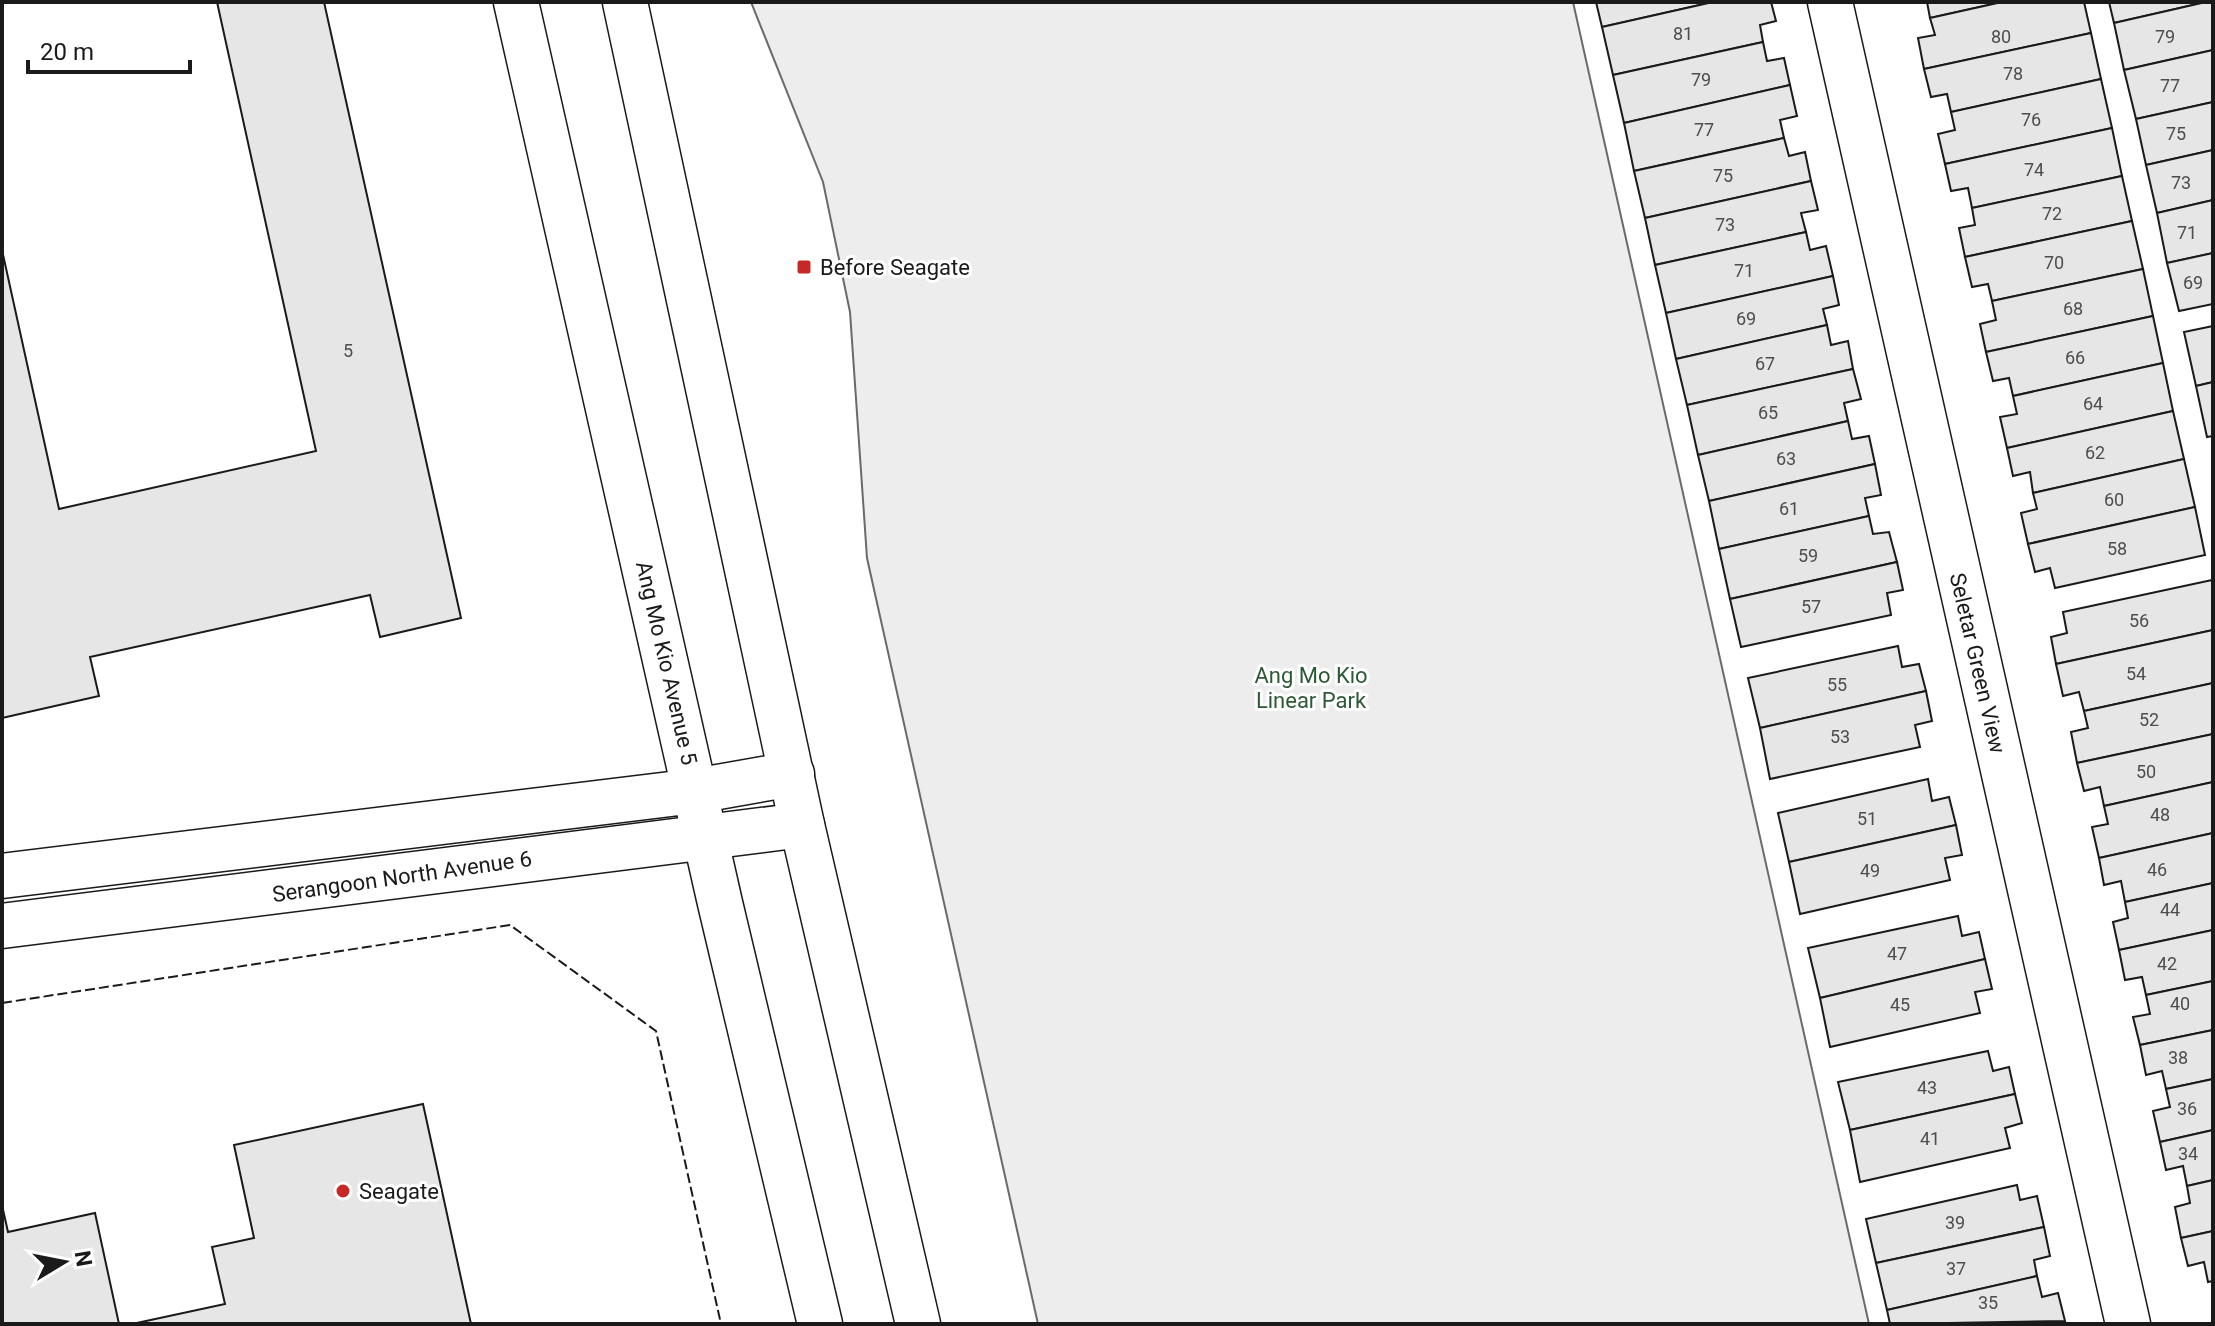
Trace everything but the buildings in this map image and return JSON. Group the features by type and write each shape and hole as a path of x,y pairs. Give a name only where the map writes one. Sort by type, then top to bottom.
{"street":[{"name":"Ang Mo Kio Avenue 5","path":"516,2 705,836 820,1324"},
{"path":"625,2 802,825 918,1324"},
{"name":"Seletar Green View","path":"1830,2 2128,1324"},
{"name":"Serangoon North Avenue 6","path":"2,876 695,791 792,774"},
{"name":"Serangoon North Avenue 6","path":"2,926 802,825"}],"shaded area":[{"name":"Ang Mo Kio Linear Park","path":"751,2 1573,2 1869,1324 1038,1324 867,558 850,312 823,182"}],"fence":[{"path":"2,1003 510,925 656,1031 721,1324"}],"place":[{"name":"Before Seagate","path":"804,267"},
{"name":"Seagate","path":"343,1191"}]}
